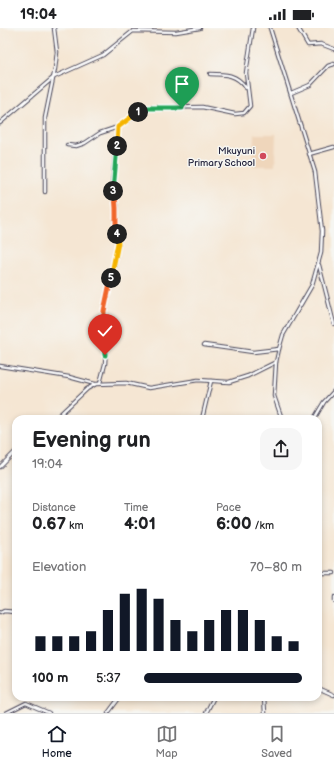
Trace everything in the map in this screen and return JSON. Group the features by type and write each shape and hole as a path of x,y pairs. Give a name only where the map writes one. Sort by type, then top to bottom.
{"street":[{"path":"45,192 45,118 54,77 56,52 54,28"},
{"path":"0,123 54,77 103,55 133,31 176,32 200,28"},
{"path":"67,145 80,145 100,133 118,127 142,110 148,108 176,109 202,107 223,112 241,114 246,112 250,106 247,91 247,65 253,28"},
{"path":"270,28 300,121 318,185 322,247 319,264 312,284 283,336 279,349 276,362 274,396 281,415"},
{"path":"298,28 308,45 321,44 334,49"},
{"path":"291,93 310,85 328,66 334,64"},
{"path":"210,74 231,76 241,81 247,91"},
{"path":"100,383 105,364 106,346 104,311 119,241 116,225 117,205 112,186 118,127"},
{"path":"309,154 334,147"},
{"path":"319,264 334,324"},
{"path":"204,345 253,352 279,349"},
{"path":"60,415 96,384 100,383 126,383 149,388 184,382 211,380 236,381 276,362"},
{"path":"0,366 69,377 96,384"},
{"path":"203,415 211,380"},
{"path":"316,415 324,402 334,391"},
{"path":"0,467 12,455"},
{"path":"322,573 334,573"},
{"path":"0,612 12,612"},
{"path":"322,690 334,695"},
{"path":"108,713 117,701"},
{"path":"206,713 212,701"},
{"path":"264,701 266,713"},
{"path":"6,713 26,703 49,713"}],"shaded area":[{"path":"254,134 276,134 275,166 253,166"}],"place":[{"name":"Mkuyuni Primary School","path":"263,156"}],"route":[{"path":"105,355 106,338 104,311 119,241 116,225 118,209 112,186 118,127 147,108 182,108"}]}
